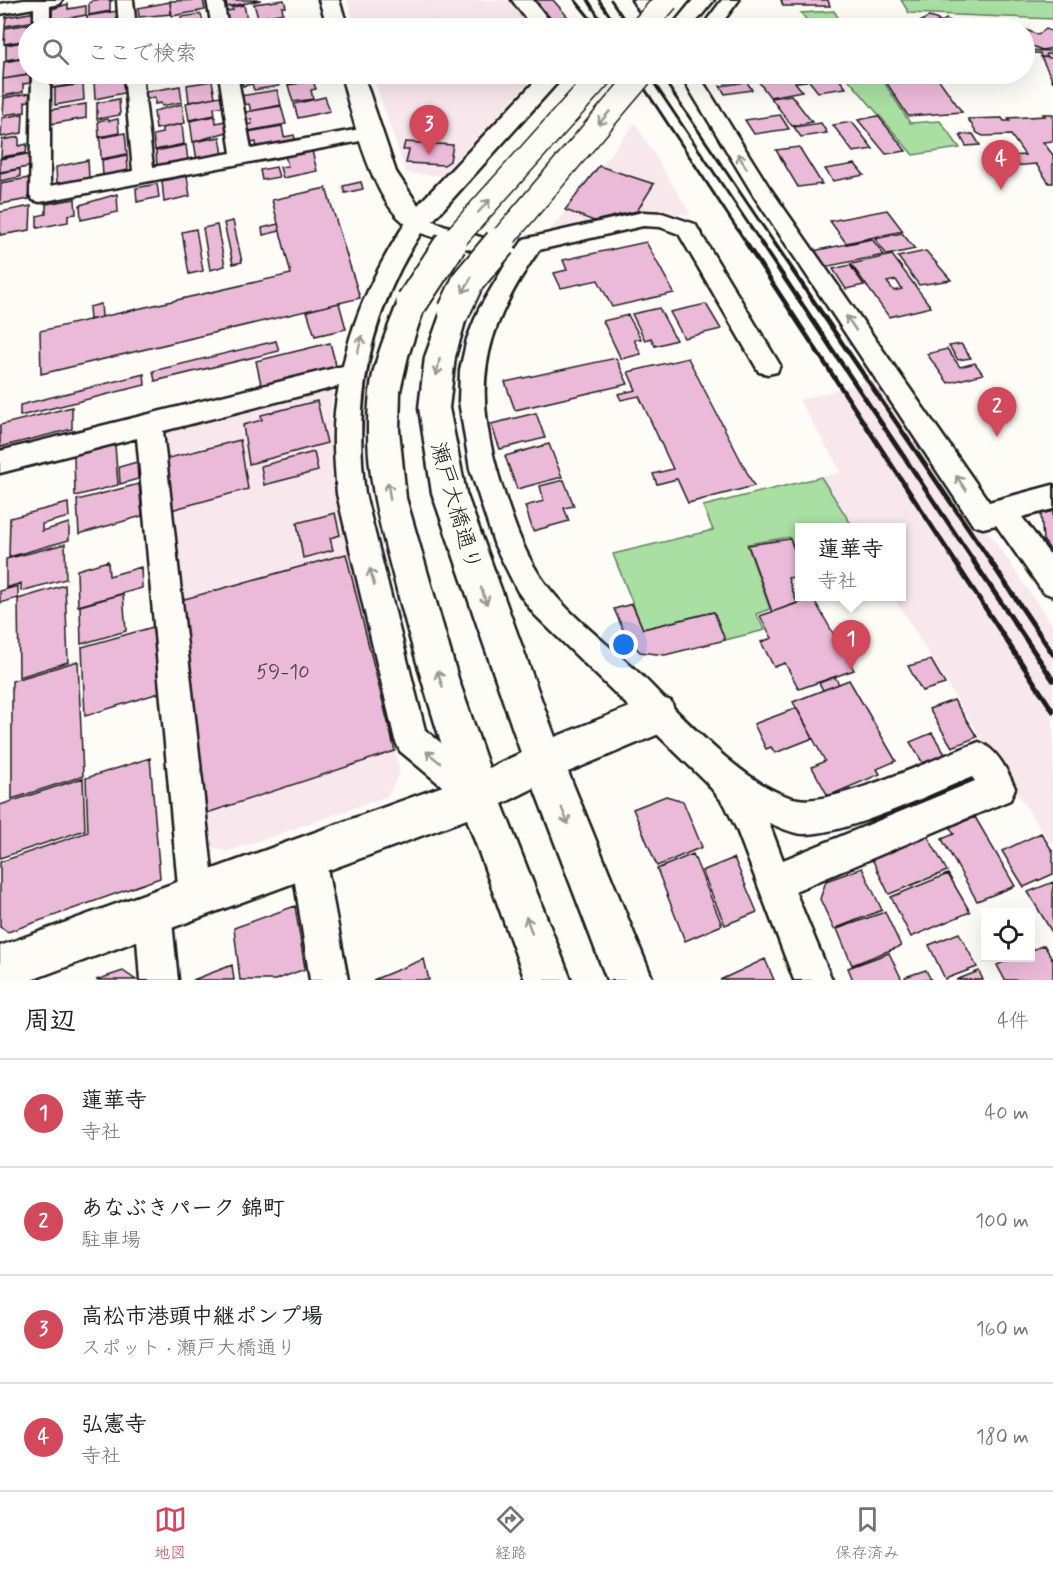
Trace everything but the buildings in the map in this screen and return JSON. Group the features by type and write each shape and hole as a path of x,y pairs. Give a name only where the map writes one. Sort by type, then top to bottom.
{"street":[{"path":"125,0 127,18"},
{"path":"215,0 218,18"},
{"path":"329,0 335,18"},
{"path":"522,0 536,18"},
{"path":"640,0 652,18"},
{"path":"651,18 667,0"},
{"path":"689,18 704,0"},
{"path":"717,18 731,0"},
{"path":"0,9 48,1 44,18"},
{"path":"41,84 40,195 371,134"},
{"path":"134,84 144,176"},
{"path":"230,84 242,158"},
{"path":"355,84 388,184 406,211 429,228 520,259"},
{"path":"478,794 411,740 351,494 346,428 353,373 361,336 374,301 398,251 418,221 545,84"},
{"path":"548,980 478,794 439,678 389,498 383,430 385,391 393,356 411,302 444,251 593,84"},
{"name":"瀬戸大橋通り","path":"630,980 544,762 448,493 436,435 435,383 454,311 468,281 634,84"},
{"path":"695,84 761,191 983,516 1053,497"},
{"path":"768,365 687,229 675,223 643,219 532,244 520,259 487,314 474,361 470,392 472,428 481,468 501,526 526,582 545,606 619,673 657,715 731,784 765,803 802,818 832,814 979,758 998,788 774,882"},
{"path":"0,462 353,373"},
{"path":"149,424 197,897"},
{"path":"1002,511 1053,583"},
{"path":"0,969 478,794 544,762 657,715"},
{"path":"731,784 756,833 813,980"},
{"path":"308,857 329,980"},
{"path":"153,912 159,980"}],"shaded area":[{"path":"347,0 510,0 524,18 353,18"},
{"path":"375,84 528,84 441,176 406,173"},
{"path":"635,123 691,215 646,212 548,233"},
{"path":"882,377 1053,626 1053,847 984,744 896,601 906,601 906,523 850,523 821,477 841,472 799,400"},
{"path":"334,385 330,416 333,485 400,772 388,796 227,852 208,846 160,437 171,426"}],"green space":[{"path":"901,0 1053,0 1053,19 909,13"},
{"path":"834,11 839,18 805,18 801,13"},
{"path":"853,84 885,84 910,123 940,121 960,148 913,155"},
{"path":"821,477 850,523 795,523 795,546 793,546 789,537 747,544 770,609 756,614 765,630 725,640 713,612 643,629 613,554 713,530 703,506"}],"railway":[{"path":"575,0 590,18"},
{"path":"588,0 599,18"},
{"path":"599,0 611,18"},
{"path":"611,0 623,18"},
{"path":"642,84 747,244"},
{"path":"655,84 762,244"},
{"path":"667,84 775,244"},
{"path":"746,243 956,563"},
{"path":"761,243 975,563"},
{"path":"774,243 992,563"},
{"path":"955,562 1053,711"},
{"path":"974,562 1053,680"},
{"path":"991,562 1053,654"}],"place":[{"name":"高松市港頭中継ポンプ場","path":"429,155"},
{"name":"弘憲寺","path":"1001,190"},
{"name":"あなぶきパーク 錦町","path":"997,437"},
{"name":"蓮華寺","path":"851,670"}]}
